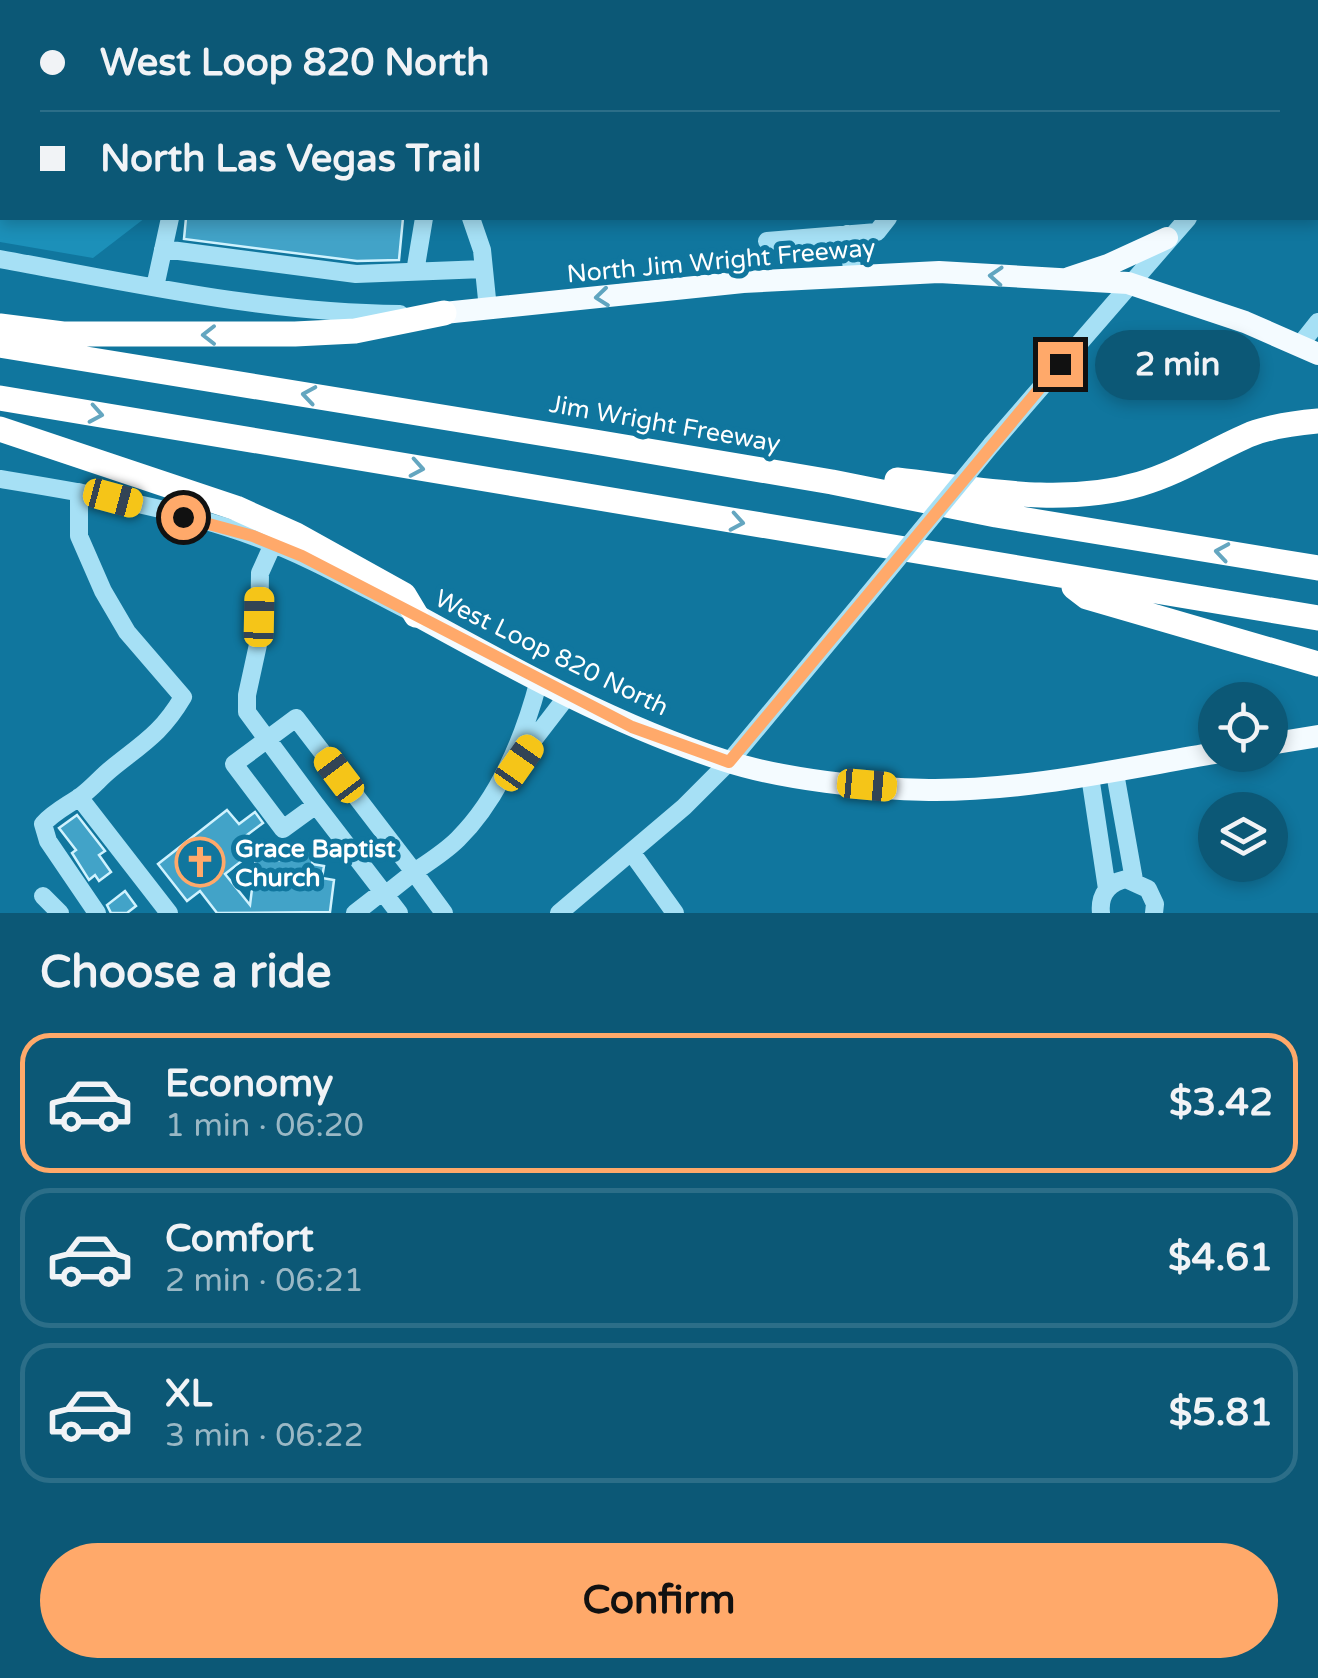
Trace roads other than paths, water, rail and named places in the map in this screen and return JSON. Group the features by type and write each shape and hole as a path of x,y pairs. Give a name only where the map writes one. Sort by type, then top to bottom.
{"highway":[{"path":"0,326 63,334 296,334 355,331 444,314"},
{"name":"Jim Wright Freeway","path":"0,345 832,482 996,515 1318,568"},
{"path":"0,398 1318,618"},
{"path":"832,482 852,474 1011,493 1084,495 1138,485 1253,434 1287,424 1318,421"},
{"path":"0,428 236,508 296,535 404,595 416,615"},
{"path":"1058,576 1087,596 1318,664"}],"main road":[{"path":"1058,281 1108,265 1167,238"},
{"name":"North Jim Wright Freeway","path":"444,314 743,282 939,272 1128,284 1245,322 1308,350"},
{"name":"West Loop 820 North","path":"416,615 632,727 729,762 836,782 930,790 1115,773 1198,756"},
{"path":"1288,741 1318,736"}],"street":[{"path":"155,287 170,220"},
{"path":"415,272 424,220"},
{"path":"472,220 482,250 488,309"},
{"path":"767,241 877,232 886,220"},
{"path":"558,913 632,852 729,762 992,444 1186,220"},
{"path":"846,234 853,275"},
{"path":"163,249 356,274 484,270"},
{"name":"North Jim Wright Freeway","path":"0,258 314,311 444,314"},
{"path":"1308,350 1318,322"},
{"name":"West Loop 820 North","path":"0,479 113,498 273,544 416,615"},
{"path":"79,492 79,536 102,592 127,632 184,697 168,723 44,824 48,841 97,913"},
{"path":"273,544 260,572 259,640 246,704 251,721 399,913"},
{"path":"355,913 460,837 507,772 539,680"},
{"path":"507,772 519,763 568,694"},
{"path":"339,775 283,829 234,764 296,718 444,913"},
{"path":"1115,773 1134,880 1152,896 1154,913"},
{"path":"1090,776 1106,889"},
{"path":"79,797 168,913"},
{"path":"632,852 674,913"},
{"path":"1101,913 1106,889 1119,881 1134,880"},
{"path":"43,896 60,913"}],"place":[{"name":"Grace Baptist Church","path":"200,862"}]}
